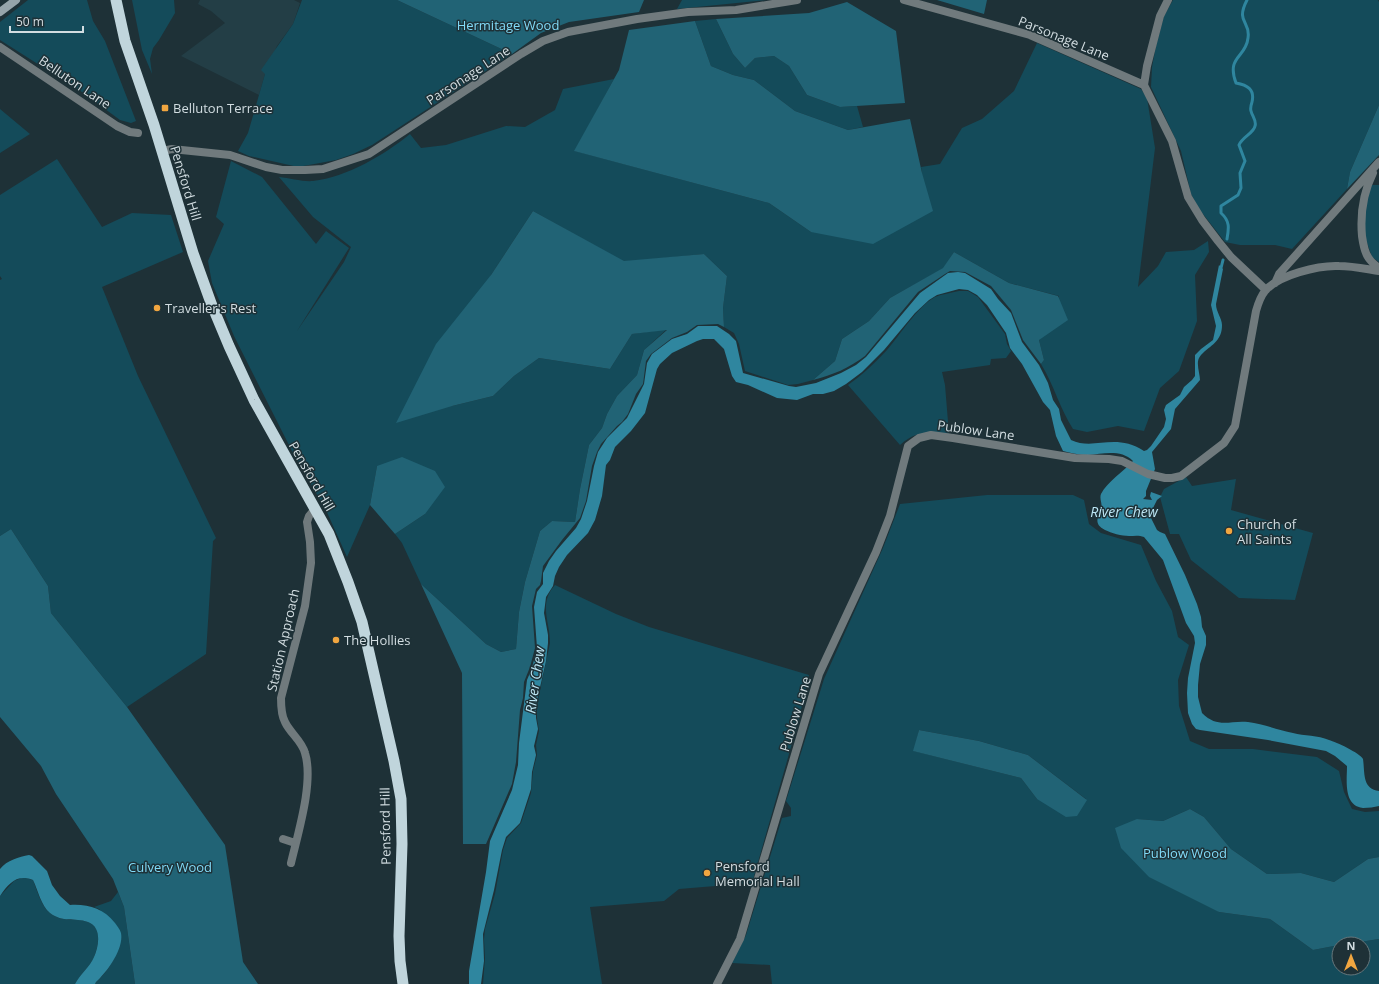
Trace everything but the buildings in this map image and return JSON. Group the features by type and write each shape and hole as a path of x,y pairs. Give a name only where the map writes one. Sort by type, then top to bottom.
{"highway":[{"name":"Pensford Hill","path":"115,2 130,57 162,151 193,253 226,341 254,400 333,543 362,622 400,787 402,824 399,942 403,984"}],"main road":[{"path":"0,12 16,0"}],"street":[{"name":"Parsonage Lane","path":"162,151 172,149 230,155 266,167 282,170 323,169 369,154 543,41 568,32 637,19 688,12 736,10 797,0"},
{"name":"Parsonage Lane","path":"904,0 1030,35 1144,85"},
{"path":"1168,0 1160,16 1147,66 1144,85 1172,141 1188,197 1218,241 1231,257 1266,290"},
{"name":"Belluton Lane","path":"0,47 117,126 130,132 138,133"},
{"path":"1378,162 1368,184 1362,204 1361,224 1363,244 1368,258 1379,269"},
{"path":"1275,283 1279,274 1378,162"},
{"name":"Publow Lane","path":"717,984 740,939 819,674 876,552 890,516 908,446 919,438 931,435 1075,458 1109,458 1122,461 1148,474 1165,478 1181,476 1224,443 1235,426 1256,311 1260,298 1266,290 1275,283 1293,274 1317,267 1339,266 1379,269"},
{"name":"Station Approach","path":"291,863 307,788 308,767 305,752 285,722 281,711 281,698 305,606 311,563 307,522 309,516 315,509"},
{"path":"283,839 295,843"}],"shaded area":[{"path":"28,0 87,0 93,21 105,41 136,121 131,123 120,120 82,92 0,40 0,22"},
{"path":"132,0 174,0 175,13 153,48 150,59 152,74 142,50"},
{"path":"200,0 294,0 300,3 293,24 277,46 265,74 259,95 181,56 225,23 211,11 198,4"},
{"path":"302,0 397,0 512,54 372,145 353,154 336,160 298,167 249,156 238,151 248,133 265,74 261,70 293,24"},
{"path":"682,0 766,0 677,9"},
{"path":"1173,0 1378,0 1379,2 1379,105 1350,172 1347,189 1292,249 1275,245 1240,245 1225,242 1199,209 1191,194 1181,151 1151,87 1152,67 1156,46 1164,16"},
{"path":"716,19 733,54 745,68 755,58 774,56 789,66 807,95 840,107 857,106 863,127 848,130 795,111 754,80 733,75 711,66 695,21"},
{"path":"1037,43 1141,89 1147,98 1155,148 1138,287 1158,266 1166,252 1194,250 1208,241 1209,252 1195,275 1197,321 1179,371 1160,388 1144,431 1118,426 1087,432 1073,429 1041,364 1044,360 1039,340 1059,296 1009,283 954,252 944,268 890,298 869,321 842,339 835,361 813,380 788,385 745,371 739,344 734,333 724,327 723,308 727,276 704,254 624,262 533,211 491,275 452,406 493,396 514,376 539,358 610,369 632,334 667,329 644,350 637,375 617,396 607,414 602,428 589,445 575,522 552,521 540,531 525,582 519,612 516,649 501,652 486,644 421,584 402,543 395,534 425,514 377,466 370,505 347,557 326,510 294,455 234,336 212,283 208,261 224,224 216,217 231,161 262,177 316,244 326,231 349,248 297,331 344,262 351,247 313,217 279,177 313,181 339,175 377,157 410,134 421,148 446,145 506,126 525,127 555,110 563,89 614,79 575,151 769,203 811,232 922,173 921,167 940,164 962,128 982,119 1014,91"},
{"path":"0,109 30,134 0,153"},
{"path":"57,159 102,227 132,213 171,215 183,252 102,287 138,376 216,538 213,541 206,654 127,707 51,613 48,586 11,529 0,536 0,280 2,279 0,276 0,195"},
{"path":"1371,185 1379,185 1379,262 1372,257 1365,237 1364,214"},
{"path":"959,291 968,291 978,297 1005,334 1007,344 1011,351 1006,358 991,359 990,365 942,372 945,385 949,434 928,433 917,435 906,440 900,445 848,385 882,355 922,307 929,301 938,296"},
{"path":"1186,477 1192,486 1236,479 1231,510 1313,533 1295,600 1239,598 1191,560 1179,534 1170,534 1160,497 1164,489"},
{"path":"987,495 1073,495 1084,500 1089,524 1101,533 1141,545 1156,581 1172,611 1178,637 1189,645 1178,680 1179,706 1190,741 1209,749 1253,749 1317,757 1339,771 1344,792 1352,809 1365,812 1379,811 1379,857 1368,859 1334,882 1301,873 1267,874 1231,849 1204,817 1190,809 1163,821 1137,819 1219,912 1270,919 1313,950 1331,947 1331,976 1371,976 1371,940 1379,939 1379,984 772,984 770,965 732,963 746,935 782,818 791,816 791,808 786,801 824,679 883,548 900,504","holes":["919,730 979,741 1028,755 1086,799 1037,799 1021,778 914,751"]},
{"path":"555,585 616,614 649,627 809,675 799,719 752,883 679,889 664,901 590,907 602,984 483,984 485,929 495,894 503,850 507,838 521,823 531,793 539,731 537,705 550,643 546,606 550,592"},
{"path":"23,877 33,880 42,902 50,913 59,918 88,922 96,928 98,942 96,953 90,964 75,984 0,984 0,896 14,881"},
{"path":"118,892 124,907 135,984 95,984 110,967 118,948 121,934 99,909 94,907 111,901"}],"green space":[{"name":"Hermitage Wood","path":"397,0 644,0 639,12 569,22 541,33 512,54"},
{"path":"937,0 987,0 984,14"},
{"path":"847,2 896,31 905,103 840,107 807,95 789,66 774,56 755,58 745,68 733,54 716,19 809,13"},
{"path":"695,21 711,66 733,75 754,80 795,111 848,130 910,119 922,173 933,211 873,244 811,232 769,203 574,151 619,70 629,30"},
{"path":"1379,105 1379,155 1347,189 1350,172"},
{"path":"533,211 624,261 704,254 727,276 723,308 724,327 718,324 697,325 687,332 672,338 651,354 646,361 643,384 636,394 628,414 601,444 592,466 586,501 580,518 543,566 540,585 536,589 532,606 535,648 524,682 516,762 512,784 486,844 463,844 462,673 421,584 486,644 501,652 516,649 519,612 525,582 540,531 552,521 575,522 589,445 602,428 607,414 617,396 637,375 644,350 667,330 632,334 610,369 539,358 514,376 493,396 452,406 396,423 436,344 491,275"},
{"path":"954,252 1009,283 1058,296 1068,320 1039,340 1044,360 1041,364 1023,340 1011,310 991,286 965,272 950,271 918,292 865,356 840,371 813,380 835,361 842,339 869,321 890,298 943,268"},
{"path":"402,457 435,471 445,487 425,514 395,534 370,505 377,466"},
{"name":"Culvery Wood","path":"11,529 48,586 51,613 127,707 225,845 243,962 258,984 135,984 124,907 113,879 56,794 41,766 0,717 0,536"},
{"path":"919,730 979,741 1028,755 1087,800 1077,816 1066,817 1037,799 1021,778 913,751"},
{"name":"Publow Wood","path":"1190,809 1204,817 1231,849 1267,874 1301,873 1334,882 1368,859 1379,857 1379,939 1371,940 1371,936 1331,936 1331,947 1313,950 1270,919 1219,912 1149,877 1121,848 1115,828 1137,819 1163,821"}],"water":[{"name":"River Chew","path":"1219,265 1223,269 1216,304 1222,322 1222,330 1219,338 1199,357 1198,363 1200,380 1175,409 1171,429 1152,452 1155,469 1146,491 1146,496 1143,499 1152,500 1150,496 1151,492 1162,496 1157,500 1150,514 1151,518 1157,530 1165,534 1185,575 1201,617 1202,627 1206,636 1206,645 1200,664 1198,685 1198,697 1202,713 1213,721 1224,723 1254,723 1297,734 1325,738 1348,748 1363,759 1365,780 1370,787 1379,791 1379,806 1363,808 1352,803 1349,798 1347,785 1347,766 1326,751 1268,740 1200,730 1196,729 1192,724 1188,713 1187,693 1188,678 1195,643 1194,636 1186,623 1163,560 1144,537 1126,536 1113,533 1101,528 1097,520 1101,507 1101,494 1111,481 1133,461 1123,455 1112,453 1085,455 1063,451 1056,436 1050,410 1043,402 1022,364 1010,348 1006,333 987,305 977,295 968,290 959,289 937,295 915,313 884,350 862,372 846,384 834,391 823,394 813,394 797,400 777,398 748,385 736,382 732,376 724,349 714,339 703,339 672,353 660,364 657,369 645,413 631,431 615,447 610,460 606,465 602,496 595,520 588,533 567,555 559,567 553,586 546,597 544,613 548,643 546,661 536,705 538,729 534,746 536,755 532,772 531,789 520,823 506,837 502,850 483,934 484,961 481,984 469,984 469,971 490,841 512,790 518,765 519,743 527,680 537,648 534,607 537,592 543,584 543,573 549,561 576,528 581,519 587,501 598,452 607,438 627,418 644,384 647,363 652,354 672,339 687,334 698,326 717,326 736,341 743,373 796,387 816,383 841,373 856,365 866,357 920,293 948,273 965,273 991,289 1011,313 1022,342 1039,365 1048,383 1053,400 1059,409 1061,420 1071,440 1088,444 1114,442 1124,443 1144,451 1151,446 1164,427 1166,419 1164,410 1166,405 1180,395 1184,387 1195,376 1195,355 1213,340 1216,326 1211,305"},
{"path":"29,855 32,856 47,871 52,885 60,896 70,905 89,906 100,910 115,923 120,930 120,946 114,960 95,984 75,984 90,964 96,953 98,937 96,928 92,924 83,921 59,918 50,913 42,902 33,880 27,878 14,881 0,896 0,869 10,861"}],"waterway":[{"path":"1227,239 1228,225 1226,219 1221,213 1221,206 1238,195 1241,188 1240,173 1245,161 1239,145 1252,131 1255,124 1251,110 1253,98 1251,91 1247,86 1236,83 1233,67 1244,50 1248,38 1248,32 1243,18 1247,0"},
{"path":"1221,268 1223,260"}],"place":[{"name":"Belluton Terrace","path":"165,108"},
{"name":"Traveller's Rest","path":"157,308"},
{"name":"Church of All Saints","path":"1229,531"},
{"name":"The Hollies","path":"336,640"},
{"name":"Pensford Memorial Hall","path":"707,873"}]}
